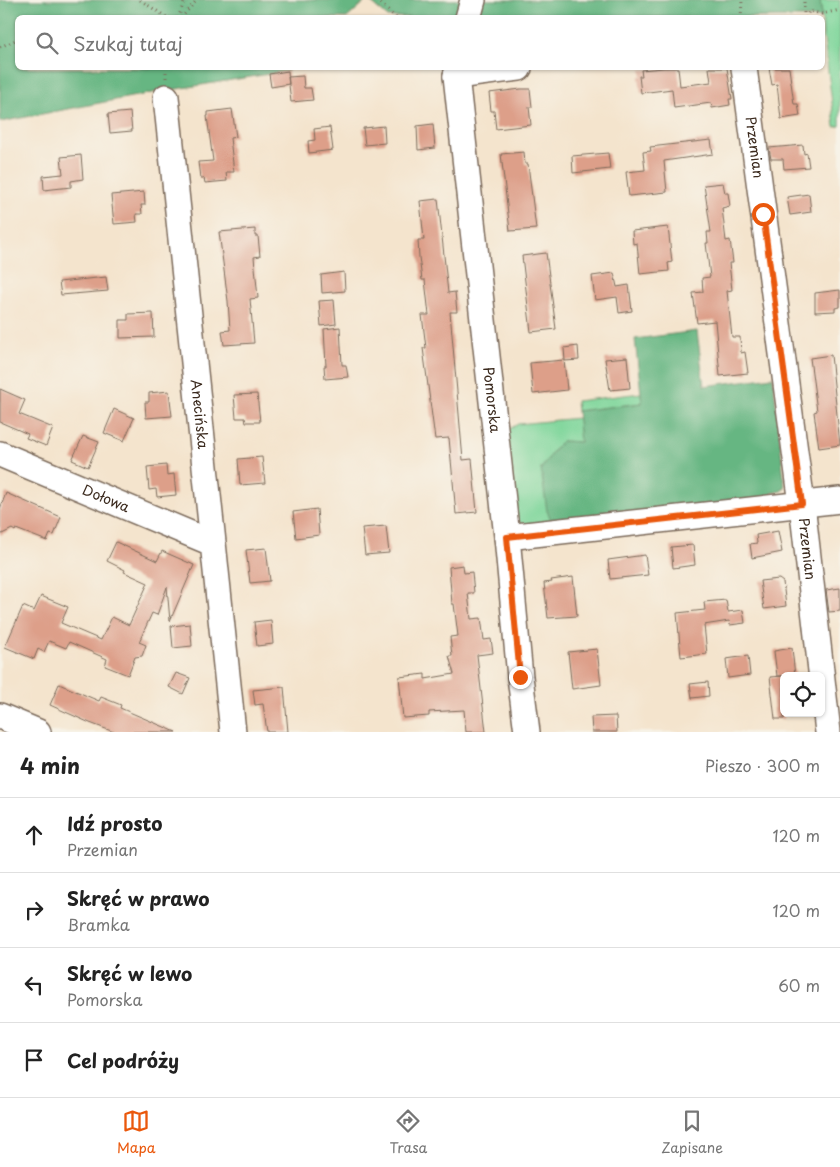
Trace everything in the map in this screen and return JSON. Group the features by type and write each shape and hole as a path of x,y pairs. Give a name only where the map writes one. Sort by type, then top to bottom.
{"street":[{"path":"469,15 473,0"},
{"path":"457,72 488,70"},
{"name":"Przemian","path":"744,70 802,504 828,732"},
{"name":"Pomorska","path":"457,72 527,732"},
{"name":"Anecińska","path":"166,97 233,732"},
{"name":"Dołowa","path":"0,454 212,543"},
{"path":"507,537 840,500"},
{"path":"0,716 38,732"}],"path":[{"path":"140,0 163,15"},
{"path":"181,15 185,0"},
{"path":"183,15 197,0"},
{"path":"377,0 393,15"},
{"path":"741,15 742,0"},
{"path":"804,0 805,15"},
{"path":"807,15 809,11 822,14 840,10"},
{"path":"0,47 15,40"}],"green space":[{"path":"0,0 367,0 350,15 15,15 15,70 288,70 152,93 0,122"},
{"path":"368,0 467,0 464,15 386,15"},
{"path":"479,0 820,0 822,15 476,15"},
{"path":"820,0 840,0 840,126 835,127 825,47 825,15 822,15"},
{"path":"697,331 704,386 773,377 785,488 772,493 772,497 553,524 547,511 541,469 562,441 580,442 577,411 642,403 635,339"},
{"path":"641,393 642,403 577,411 576,401"},
{"path":"578,418 580,442 562,441 541,469 553,524 522,524 516,518 506,431 518,424"}],"building":[{"path":"641,70 678,70 680,86 711,82 709,70 727,70 732,99 729,99 730,105 712,108 711,103 674,108 672,89 641,93 639,76 642,76"},
{"path":"769,70 789,70 794,104 798,104 800,116 781,119 777,84 772,85"},
{"path":"288,71 289,84 271,87 269,74"},
{"path":"303,76 304,88 311,88 313,100 291,102 288,77"},
{"path":"530,89 531,125 496,129 489,93"},
{"path":"232,109 236,137 230,138 234,172 226,172 227,181 205,183 204,178 200,178 198,162 213,161 208,112"},
{"path":"130,112 132,131 110,133 108,114"},
{"path":"433,124 435,148 418,150 417,126"},
{"path":"384,126 385,143 365,145 363,128"},
{"path":"330,127 333,150 309,153 308,141 315,140 314,129"},
{"path":"711,140 713,154 664,161 667,192 629,196 626,172 645,170 643,152 651,151 650,147"},
{"path":"803,145 804,154 807,153 809,167 784,169 783,159 771,159 769,148"},
{"path":"524,152 525,164 528,164 536,229 510,231 501,154"},
{"path":"608,153 610,169 573,173 572,156"},
{"path":"81,155 83,179 71,181 71,187 44,190 43,176 63,174 61,157"},
{"path":"723,183 725,193 728,193 730,206 722,208 726,241 730,240 733,263 729,263 732,290 727,291 732,337 740,337 741,353 745,352 748,373 720,376 715,321 697,323 693,293 703,292 702,278 710,277 706,243 708,243 707,232 711,232 704,185"},
{"path":"144,192 145,205 141,205 142,214 136,214 137,222 114,224 111,195"},
{"path":"809,194 811,212 790,215 787,197"},
{"path":"438,199 448,293 455,292 457,312 450,312 463,460 472,459 477,512 456,514 449,438 435,439 423,348 426,348 422,315 429,315 425,280 422,280 419,257 418,240 424,240 420,201"},
{"path":"668,227 672,262 668,263 669,271 640,274 637,243 633,244 632,231"},
{"path":"255,229 255,236 258,236 260,256 254,257 258,298 250,299 254,343 224,345 222,331 230,330 219,232"},
{"path":"546,253 556,329 531,332 522,256"},
{"path":"344,272 345,291 322,293 321,275"},
{"path":"614,273 617,287 629,285 632,311 619,313 617,297 595,300 592,276"},
{"path":"106,277 108,291 61,295 59,282"},
{"path":"840,290 840,307 835,308 835,311 815,312 815,293"},
{"path":"334,300 336,324 321,326 319,301"},
{"path":"153,313 154,337 120,338 120,320 128,320 128,314"},
{"path":"340,327 342,365 346,365 348,377 325,379 324,329"},
{"path":"578,346 579,360 565,361 564,348"},
{"path":"831,355 840,445 819,448 814,412 817,411 810,358"},
{"path":"627,357 630,388 610,390 605,359"},
{"path":"564,360 567,390 533,394 530,363"},
{"path":"0,389 25,400 19,414 53,428 46,446 26,438 28,434 0,422"},
{"path":"169,391 172,416 146,418 145,402 149,402 149,393"},
{"path":"257,394 260,422 246,422 245,418 236,418 234,395"},
{"path":"114,409 134,418 124,441 104,433"},
{"path":"83,436 99,442 88,467 72,460"},
{"path":"262,457 265,483 240,485 238,459"},
{"path":"166,465 167,475 174,474 176,495 157,497 156,489 149,490 147,467"},
{"path":"6,493 61,517 54,535 50,534 47,541 12,529 0,535 0,509"},
{"path":"317,509 319,535 296,538 293,512"},
{"path":"386,526 389,553 365,555 362,528"},
{"path":"778,531 782,552 752,558 750,544 757,543 756,535"},
{"path":"116,542 157,561 162,551 194,565 170,621 167,587 157,615 152,613 139,642 146,645 142,656 135,657 128,675 105,666 107,659 69,642 66,648 49,641 44,652 38,649 34,659 5,647 23,606 34,611 41,596 68,607 61,623 101,640 112,617 129,625 148,583 124,572 125,570 107,561"},
{"path":"693,545 695,565 673,568 671,547"},
{"path":"266,548 270,581 250,583 246,550"},
{"path":"645,555 648,575 610,579 608,560"},
{"path":"463,565 464,573 472,572 474,593 468,593 471,619 481,618 484,640 491,639 493,653 477,655 486,732 466,732 464,710 429,712 429,716 403,718 399,677 425,674 425,679 454,674 449,656 452,656 450,637 458,636 454,604 452,604 449,567"},
{"path":"573,577 577,616 548,618 544,583 552,582 551,580"},
{"path":"779,579 783,582 786,606 764,609 760,581"},
{"path":"840,588 840,611 829,612 826,590"},
{"path":"726,600 728,612 743,610 745,623 730,625 729,621 704,625 707,654 681,657 677,613 705,610 704,602"},
{"path":"271,620 273,644 257,646 254,622"},
{"path":"190,624 192,646 173,648 171,626"},
{"path":"792,648 795,672 780,672 780,676 777,676 774,651"},
{"path":"597,649 601,685 572,689 568,652"},
{"path":"748,656 750,675 728,678 726,659"},
{"path":"176,673 190,678 183,694 169,687"},
{"path":"780,676 780,717 784,717 784,719 775,719 770,677"},
{"path":"708,682 709,696 692,698 690,684"},
{"path":"59,684 99,701 101,697 121,705 120,708 176,732 114,732 90,723 50,705"},
{"path":"284,687 288,732 267,732 263,704 255,705 253,690"},
{"path":"616,716 617,732 592,732 591,717"}],"route":[{"path":"520,677 507,537 802,504 763,214"}]}
